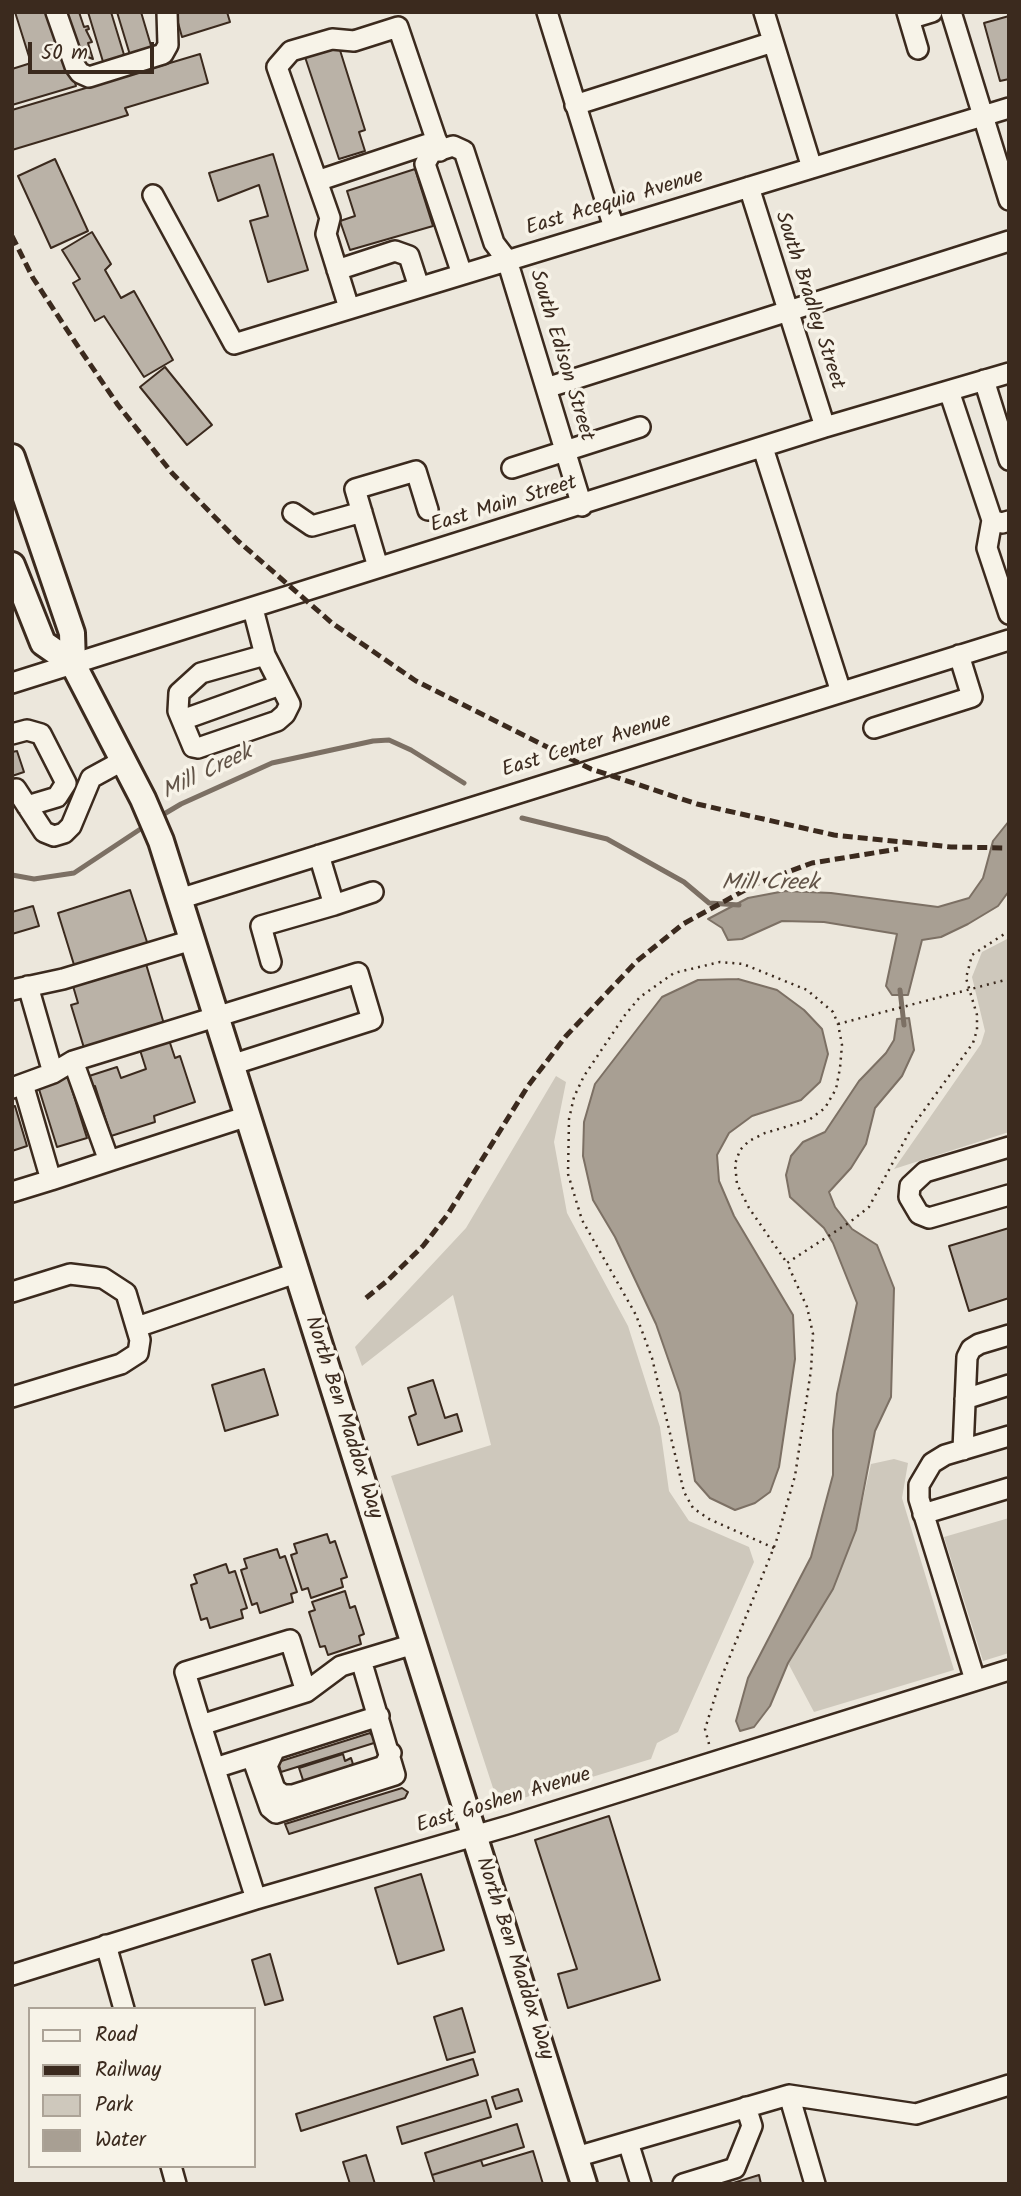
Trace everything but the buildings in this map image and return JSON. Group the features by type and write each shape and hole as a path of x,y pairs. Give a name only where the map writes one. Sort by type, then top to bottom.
{"main road":[{"path":"12,457 72,634 73,664"},
{"path":"12,565 43,643 73,664"},
{"name":"North Ben Maddox Way","path":"73,664 143,799 179,899 584,2184"}],"street":[{"path":"56,12 75,66 79,73 89,77 163,54 169,45 167,12"},
{"path":"547,12 614,228"},
{"path":"764,12 811,168"},
{"path":"918,49 908,16 932,12"},
{"path":"951,12 1009,200"},
{"path":"349,308 326,234 330,218 277,67 290,51 332,39 354,41 398,27 438,146"},
{"path":"575,105 773,43"},
{"name":"East Acequia Avenue","path":"153,195 234,344 1009,107"},
{"path":"317,181 438,146"},
{"path":"438,146 425,164 462,274"},
{"name":"South Edison Street","path":"438,146 453,146 464,151 494,243 507,260 582,506"},
{"name":"South Bradley Street","path":"748,187 825,428"},
{"path":"546,388 1009,241"},
{"path":"337,270 396,251 409,257 419,287"},
{"name":"East Main Street","path":"12,683 825,428 1009,373"},
{"path":"984,380 1009,460"},
{"path":"949,391 1000,520 986,548 1007,606"},
{"path":"512,468 640,427"},
{"path":"763,448 841,692"},
{"path":"378,567 355,489 416,471 428,510"},
{"path":"293,513 312,526 362,512"},
{"path":"253,609 265,655 290,704 276,722 198,748 191,743 182,720 179,694 189,681 201,673 265,655"},
{"name":"East Center Avenue","path":"179,899 1009,640"},
{"path":"874,728 972,697 959,655"},
{"path":"182,720 279,685"},
{"path":"12,734 27,730 41,734 66,783 57,797 27,806"},
{"path":"12,790 16,789 44,832 54,836 64,834 71,826 91,778 124,760"},
{"path":"319,855 334,905"},
{"path":"271,961 261,926 373,892"},
{"path":"53,1073 20,988 63,979 192,940"},
{"path":"51,1180 18,1086 53,1073 73,1061 358,973 372,1020 231,1065"},
{"path":"73,1061 109,1161"},
{"path":"12,1192 247,1116"},
{"path":"1009,1147 925,1172 910,1186 909,1197 919,1214 929,1218 1009,1195"},
{"path":"137,1326 296,1273"},
{"path":"12,1292 70,1275 103,1278 126,1293 141,1340 138,1353 127,1361 12,1397"},
{"path":"963,1450 967,1357 971,1349 1009,1335"},
{"path":"965,1399 1009,1385"},
{"path":"975,1680 923,1514 919,1485 923,1473 944,1455 1009,1436"},
{"path":"923,1514 1009,1488"},
{"path":"256,1899 185,1672 290,1640 306,1692"},
{"path":"201,1725 306,1692 341,1666 414,1644"},
{"path":"252,1757 270,1808 276,1813 395,1775 391,1753 361,1660"},
{"name":"East Goshen Avenue","path":"14,1969 106,1945 474,1836 1009,1670"},
{"path":"215,1768 379,1716"},
{"path":"275,1749 267,1766 275,1789 283,1795 293,1795 384,1766 391,1753"},
{"path":"106,1945 123,2007"},
{"path":"576,2157 789,2095 916,2114 1009,2085"},
{"path":"789,2095 815,2184"},
{"path":"684,2184 735,2168 752,2126 747,2107"},
{"path":"628,2142 641,2184"}],"path":[{"path":"787,1263 850,1223 869,1207 912,1126 973,1042 978,1030 966,978 972,955 1009,931"},
{"path":"714,1761 705,1729 740,1625 774,1548 795,1476 811,1370 813,1335 807,1307 787,1263 749,1208 737,1184 735,1164 740,1150 749,1141 765,1133 808,1120 825,1108 836,1089 842,1045 838,1024 832,1012 807,990 743,964 720,962 674,973 640,998 597,1052 573,1097 569,1119 568,1174 574,1201 636,1315 661,1389 684,1492 693,1508 709,1519 774,1548"},
{"path":"838,1024 1009,979"}],"green space":[{"path":"1009,938 1009,1132 894,1169 981,1044 985,1031 972,977 982,952"},
{"path":"556,1076 566,1082 554,1142 567,1213 628,1326 660,1427 669,1491 689,1521 749,1547 754,1562 678,1732 657,1743 651,1759 520,1799 494,1791 391,1476 491,1445 453,1295 362,1366 355,1347 466,1228"},
{"path":"894,1459 908,1463 902,1498 954,1670 814,1712 788,1663 833,1589 856,1530 871,1464"},
{"path":"1009,1518 1009,1653 983,1661 944,1537"}],"water":[{"path":"1009,821 1009,891 998,906 968,924 941,937 922,940 908,995 892,995 886,986 897,934 824,922 782,921 742,939 728,940 722,928 708,919 748,898 785,891 831,893 938,907 969,898 983,878 993,841"},
{"path":"738,979 777,990 804,1010 822,1029 828,1054 820,1082 801,1100 752,1116 729,1133 717,1155 719,1181 734,1216 793,1315 795,1359 779,1467 770,1492 755,1503 735,1510 710,1498 695,1481 680,1393 656,1324 615,1237 593,1200 583,1156 584,1122 595,1084 662,997 698,980"},
{"path":"909,1018 914,1050 902,1076 875,1108 866,1144 851,1168 829,1192 835,1207 852,1229 877,1245 894,1288 891,1397 875,1431 856,1530 833,1589 788,1663 770,1706 754,1727 740,1731 736,1721 748,1678 811,1557 833,1475 833,1430 837,1394 857,1303 833,1243 824,1228 790,1197 786,1175 791,1156 803,1142 825,1132 859,1081 886,1053 894,1040 897,1019"}],"waterway":[{"name":"Mill Creek","path":"159,817 181,804 272,763 373,741 389,740 411,750 464,783"},
{"name":"Mill Creek","path":"522,818 607,839 684,882 709,903 739,905"},
{"name":"Mill Creek","path":"12,875 34,879 74,873 148,824"},
{"path":"900,990 904,1025"}],"railway":[{"path":"12,236 33,278 79,348 118,405 172,473 238,541 332,623 416,681 591,769 697,804 834,835 951,847 1009,848"},
{"path":"366,1298 423,1246 448,1214 528,1086 566,1036 637,961 683,924 756,884 812,863 898,849"}]}
